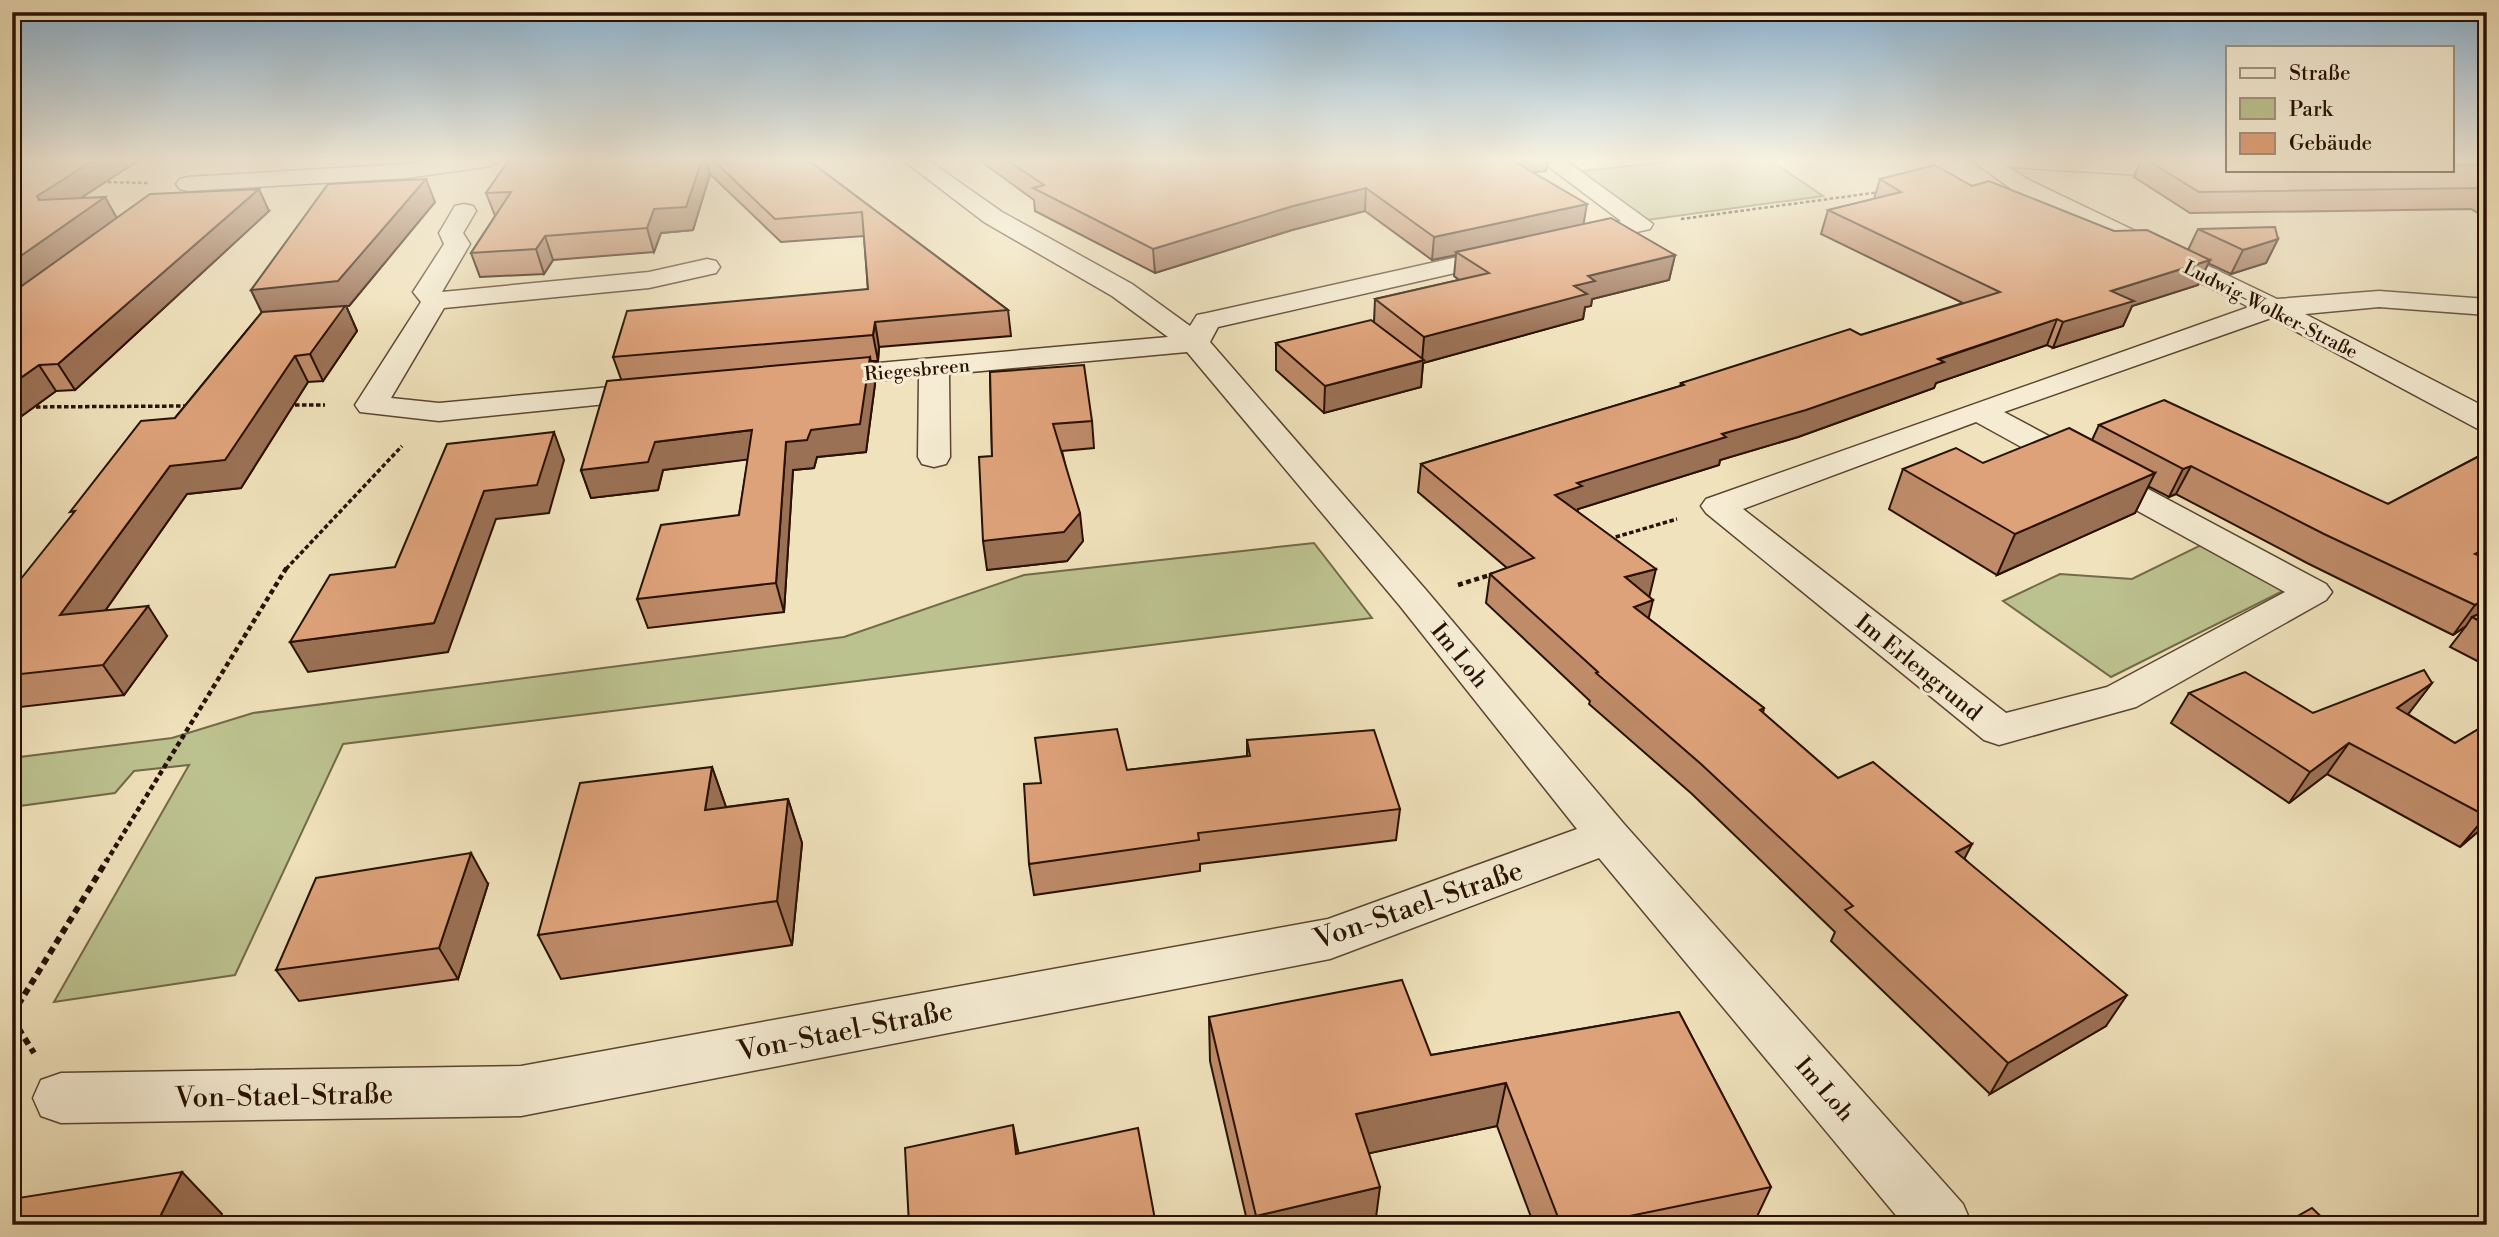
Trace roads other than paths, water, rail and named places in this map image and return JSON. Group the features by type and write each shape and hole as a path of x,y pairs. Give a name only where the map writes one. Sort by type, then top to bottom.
{"street":[{"path":"435,301 427,292 457,244 451,233 460,218"},
{"name":"Im Loh","path":"994,218 1122,290 1195,343 1413,598 1608,836 1942,1225"},
{"path":"1195,343 1208,321 1641,224 1632,218"},
{"name":"Ludwig-Wolker-Straße","path":"2088,218 2273,308 2487,421"},
{"path":"435,301 649,280 707,267"},
{"path":"1978,411 2273,308 2379,299 2487,307"},
{"path":"435,301 371,405 439,412 686,389"},
{"name":"Riegesbreen","path":"795,379 1195,343"},
{"path":"933,457 934,368"},
{"name":"Im Erlengrund","path":"1978,411 2313,592 2122,697 1999,730 1718,506 1978,411"},
{"name":"Von-Stael-Straße","path":"61,1098 521,1091 1330,939 1608,836"}]}
